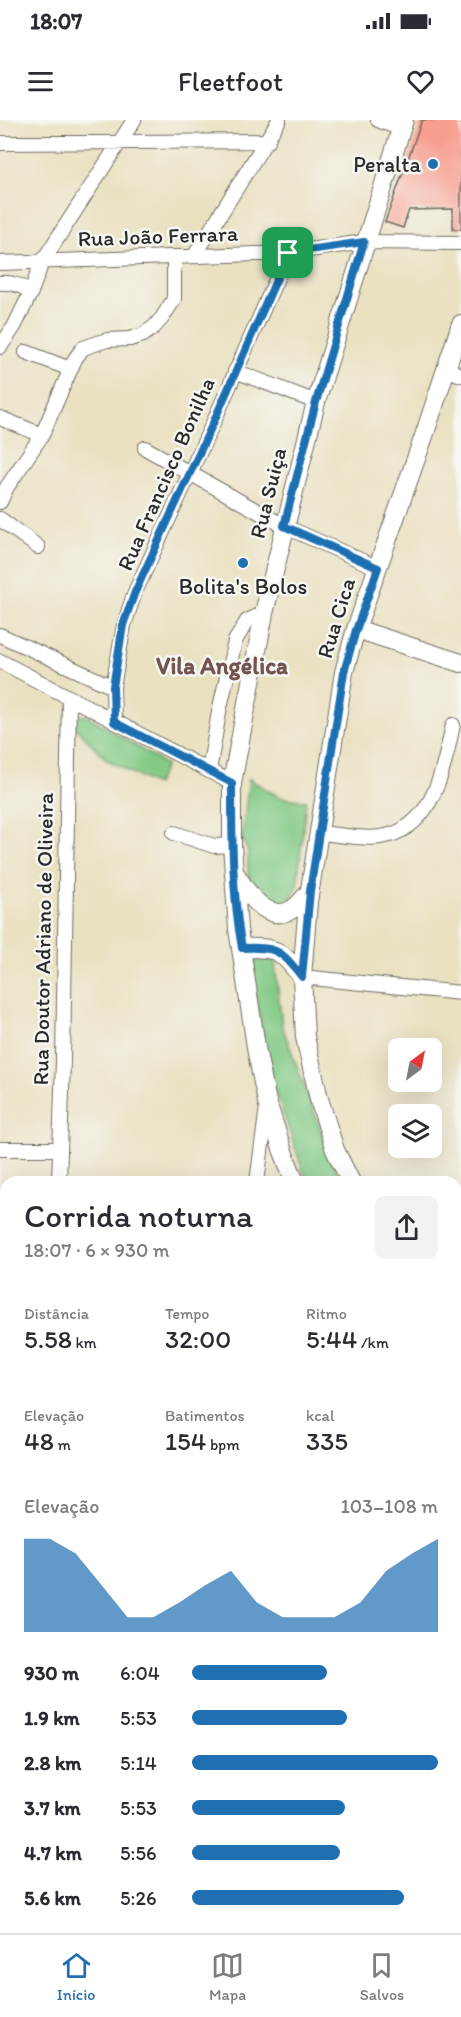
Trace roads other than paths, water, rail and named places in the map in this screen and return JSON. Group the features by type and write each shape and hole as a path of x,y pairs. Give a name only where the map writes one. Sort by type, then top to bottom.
{"main road":[{"name":"Rua Suiça","path":"293,1176 267,1101 256,1053 235,880 232,845 232,783 264,613 316,402 402,125"},
{"name":"Rua Cica","path":"348,1176 335,1150 319,1099 305,1037 302,977 309,896 344,672 378,568 454,372 461,324"},
{"path":"356,630 461,663"},
{"path":"235,880 256,901 267,910 274,912 286,912 309,896"},
{"path":"242,948 273,948 281,953 302,977"}],"street":[{"path":"0,347 14,327 31,292 42,261 134,120"},
{"path":"195,255 279,120"},
{"path":"378,120 402,125"},
{"path":"0,143 268,141"},
{"name":"Rua João Ferrara","path":"0,263 288,253 364,242 461,243"},
{"name":"Rua Francisco Bonilha","path":"114,722 113,687 123,625 135,592 288,253"},
{"path":"0,502 7,487 42,435 70,369 83,348 93,343 130,339 143,335 154,327 174,299 174,257"},
{"path":"0,283 9,282 31,292"},
{"path":"26,352 70,369"},
{"path":"235,371 316,402"},
{"path":"0,418 42,435"},
{"path":"145,448 284,526 378,568"},
{"path":"0,519 38,547"},
{"path":"209,771 235,640 247,621 264,613"},
{"path":"0,635 113,687"},
{"path":"0,661 232,783"},
{"name":"Rua Doutor Adriano de Oliveira","path":"59,1176 69,697"},
{"path":"319,833 377,838 399,833 419,818 433,796 453,724"},
{"path":"174,833 214,846 232,845"},
{"path":"302,977 461,993"},
{"path":"258,1176 267,1101"},
{"path":"0,1149 59,1149"}],"place":[{"name":"Peralta","path":"433,164"},
{"name":"Bolita's Bolos","path":"243,563"}],"district":[{"name":"Vila Angélica","path":"222,665"}]}
